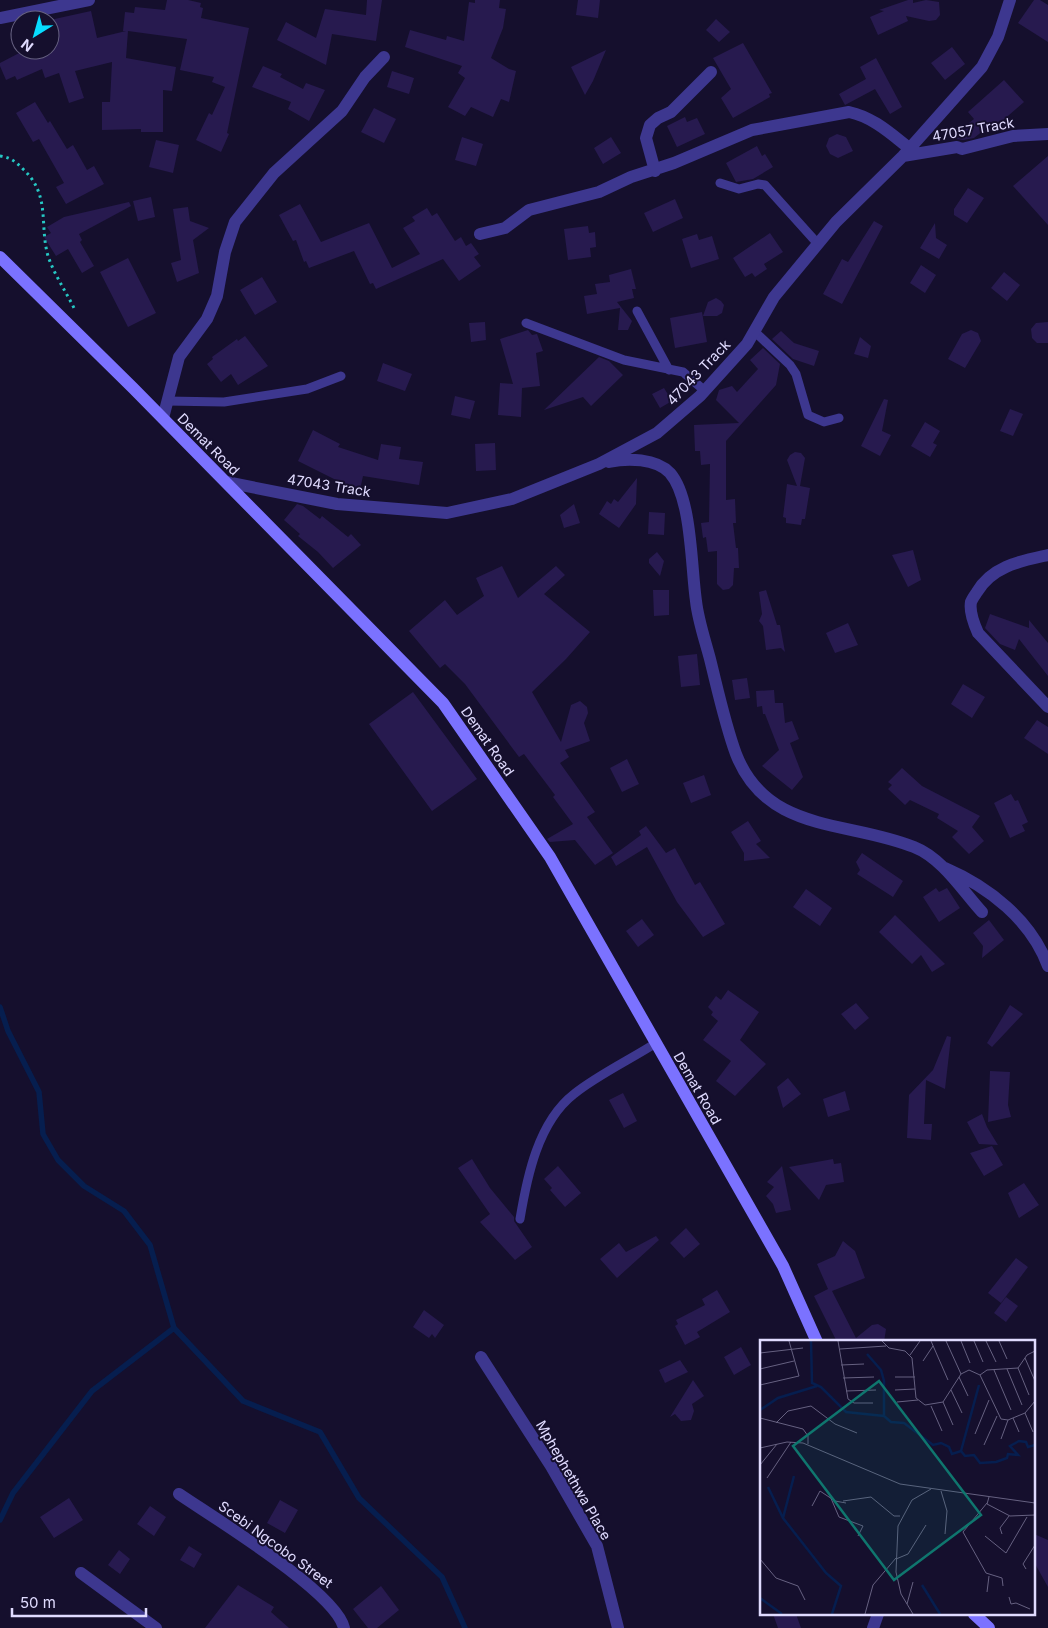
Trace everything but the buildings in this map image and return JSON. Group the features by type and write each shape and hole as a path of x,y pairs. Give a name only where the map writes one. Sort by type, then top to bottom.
{"street":[{"path":"0,18 89,0"},
{"name":"47043 Track","path":"226,482 337,504 447,513 512,499 599,464 657,433 705,391 747,344 774,297 836,222 906,152 982,67 998,37 1010,0"},
{"path":"163,418 179,357 207,319 216,296 225,252 235,222 274,173 342,111 365,77 384,57"},
{"path":"654,171 646,138 650,125 658,118 671,112 711,72"},
{"path":"480,234 505,228 529,210 599,192 631,177 654,171 752,130 849,112 879,124 906,152"},
{"name":"47057 Track","path":"906,152 957,147 962,149 1013,136 1048,134"},
{"name":"Demat Road","path":"0,257 163,418 443,703 550,857 783,1266 817,1340"},
{"path":"599,464 621,460 652,463 665,468 676,481 681,496 692,555 696,602 721,702 736,753 747,778 762,794 778,806 806,820 916,847 943,868 982,912"},
{"path":"1048,555 1017,562 998,571 984,581 971,602 972,618 978,633 1048,707"},
{"path":"943,868 973,880 999,900 1021,922 1044,954 1048,966"},
{"name":"Mphephethwa Place","path":"481,1357 552,1466 597,1546 618,1628"},
{"name":"Scebi Ngcobo Street","path":"179,1494 307,1583 335,1608 344,1628"},
{"path":"80,1573 156,1628"},
{"path":"873,1628 877,1616"},
{"path":"976,1616 989,1628"}],"lane":[{"path":"720,183 740,189 758,184 765,186 818,244"},
{"path":"637,311 669,370"},
{"path":"526,323 624,360 683,372 705,391"},
{"path":"754,331 790,365 796,374 808,415 824,422 839,418"},
{"path":"167,400 224,402 307,389 340,376"},
{"path":"520,1219 528,1176 555,1114 573,1094 656,1043"}],"path":[{"path":"0,156 16,161 29,174 40,192 43,234 46,247 55,274 78,315 79,335"}],"waterway":[{"path":"0,1007 8,1031 39,1092 43,1134 58,1160 84,1186 124,1211 150,1245 174,1328 243,1401 320,1432 359,1498 442,1577 465,1628"},
{"path":"0,1520 13,1493 92,1391 174,1328"}]}
